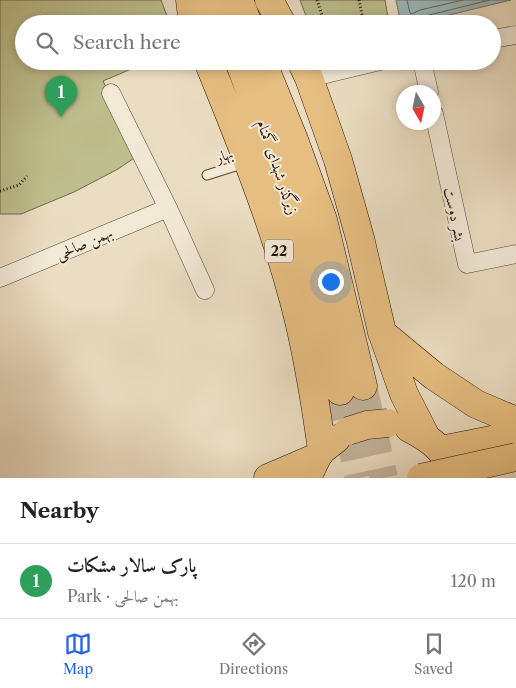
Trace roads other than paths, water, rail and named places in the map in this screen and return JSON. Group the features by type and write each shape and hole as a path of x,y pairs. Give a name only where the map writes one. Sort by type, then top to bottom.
{"highway":[{"path":"190,0 192,15"},
{"path":"211,0 218,15"},
{"path":"239,0 245,15"},
{"path":"270,0 278,15"},
{"name":"22","path":"212,70 249,161 294,301 307,361 315,462"},
{"name":"زیرگذر شهدای گمنام","path":"242,70 275,157 351,388 323,220 266,70"},
{"path":"305,70 338,160 360,238 382,332 404,394 434,443 453,468 456,478"},
{"path":"382,332 434,376 476,404 516,421"},
{"path":"268,478 315,462 348,431 367,425 388,424 408,428 434,443 516,435"},
{"path":"421,478 516,457"}],"street":[{"path":"501,38 516,35"},
{"path":"424,70 427,85"},
{"path":"111,92 168,208 205,290"},
{"name":"بشر دوست","path":"438,130 467,264 516,254"},
{"name":"بهمن صالحی","path":"0,278 168,208"}],"lane":[{"name":"بهار","path":"207,175 249,161"}],"water":[{"path":"396,0 511,0 449,15 399,15"}],"tunnel":[{"path":"363,386 384,478"},
{"path":"340,391 359,478"}],"place":[{"name":"پارک سالار مشکات","path":"61,117"}]}
